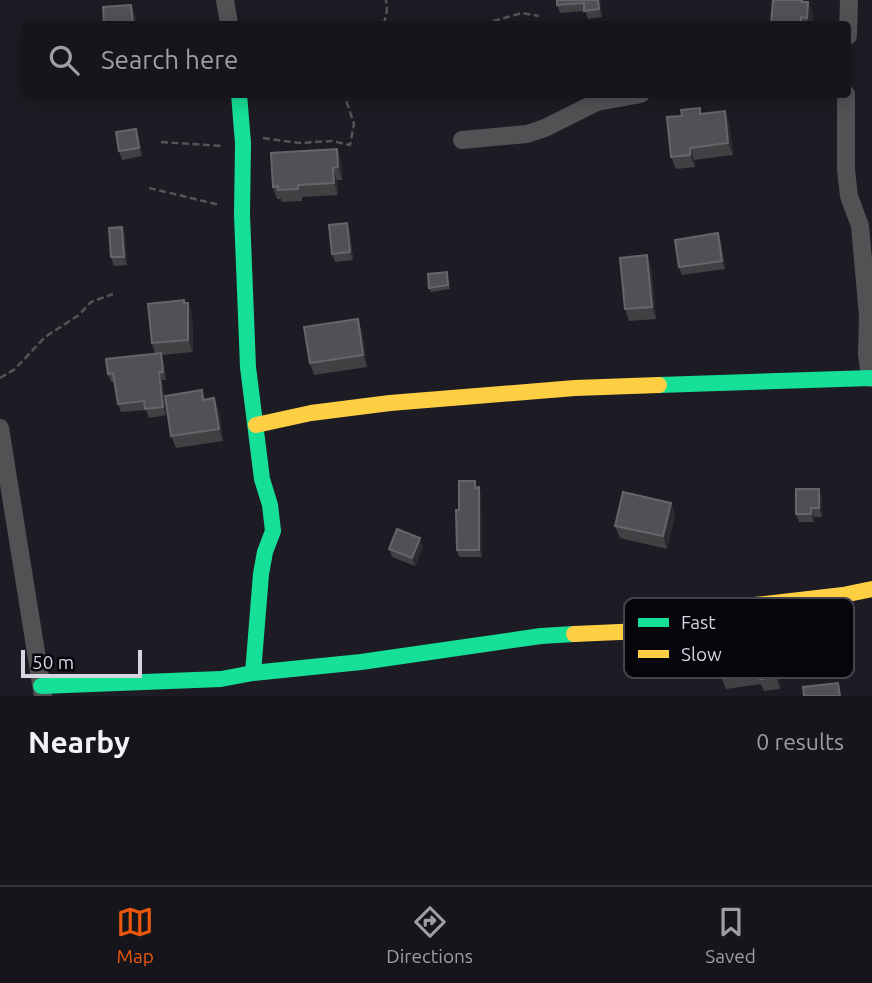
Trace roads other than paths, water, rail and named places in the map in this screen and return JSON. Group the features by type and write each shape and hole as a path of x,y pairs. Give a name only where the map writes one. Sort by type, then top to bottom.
{"street":[{"path":"225,0 228,21"},
{"path":"848,21 849,0"},
{"path":"239,98 243,143 242,215 248,367 262,479 270,505 273,531 261,574 253,673"},
{"path":"462,140 527,134 597,102 619,98"},
{"path":"256,425 312,413 390,402 473,398 575,388 871,378 867,354 868,316 860,226 849,196 846,170 846,98"},
{"path":"0,428 42,691 221,679 253,673 341,665 541,636 624,632"},
{"path":"817,598 872,589"}]}
